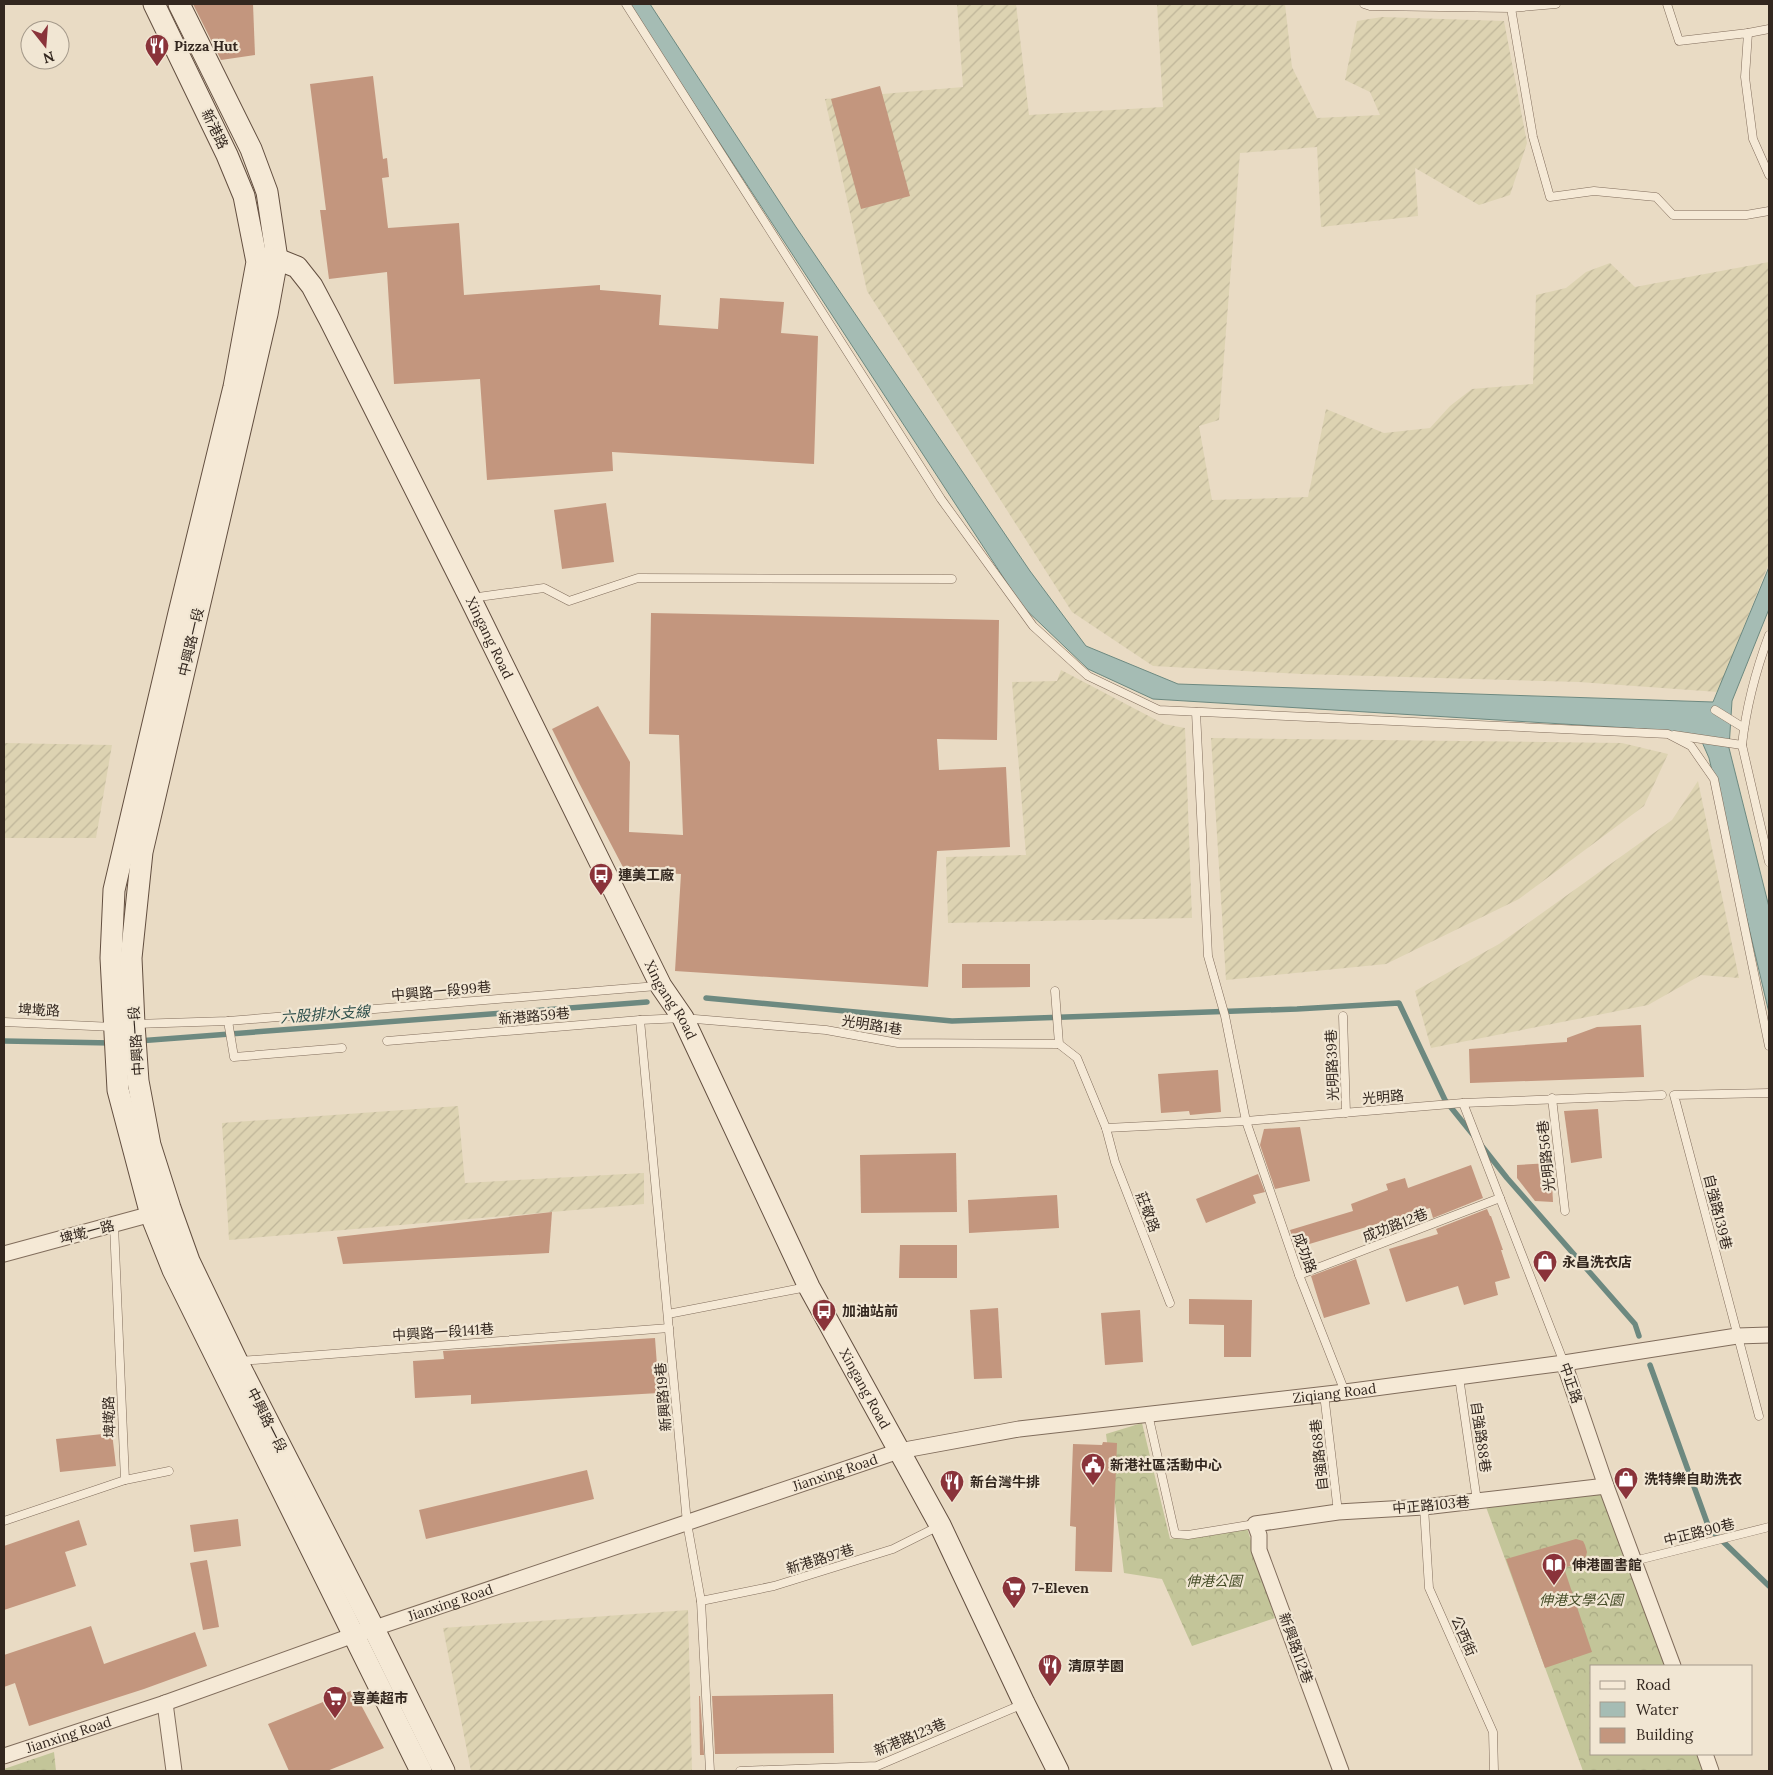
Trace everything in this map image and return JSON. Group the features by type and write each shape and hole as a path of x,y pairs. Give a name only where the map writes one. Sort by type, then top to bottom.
{"main road":[{"name":"新港路","path":"154,4 223,146 244,196 267,260"},
{"name":"新港路","path":"179,4 251,149 267,192 267,260"},
{"name":"Xingang Road","path":"267,260 297,267 312,286 330,320 470,598 661,986 683,1018 809,1287 940,1525 1058,1771"},
{"name":"中興路一段","path":"267,260 174,632 114,890 111,958 124,1025 118,1090 160,1211 173,1270 228,1364 364,1632 444,1771"},
{"name":"中興路一段","path":"364,1632 420,1771"}],"street":[{"name":"埤墘一路","path":"4,1254 160,1211"},
{"name":"Ziqiang Road","path":"899,1451 1019,1428 1345,1392 1564,1363 1737,1336 1769,1335"},
{"name":"中正路","path":"1564,1363 1606,1486 1672,1665"},
{"name":"Jianxing Road","path":"4,1756 165,1703 364,1632 899,1451"},
{"name":"中正路103巷","path":"1256,1524 1338,1512 1424,1507 1606,1486"},
{"name":"新興路112巷","path":"1256,1524 1259,1535 1259,1550 1341,1771"},
{"path":"165,1703 174,1771"},
{"path":"1705,1755 1711,1771"}],"lane":[{"path":"626,4 941,499 1033,626 1088,676 1159,710 1668,734 1742,745"},
{"path":"1364,4 1370,6 1511,8 1556,4"},
{"path":"1666,4 1679,41 1769,29"},
{"path":"1511,8 1534,137 1550,197 1594,191 1656,197 1673,215 1746,215 1769,211"},
{"path":"1748,33 1745,77 1753,139 1769,175"},
{"path":"470,598 544,588 569,601 638,578 952,578"},
{"path":"1769,635 1761,658 1744,728 1742,745 1769,862"},
{"path":"1715,710 1744,728"},
{"name":"成功路","path":"1196,712 1208,956 1225,1016 1246,1120 1299,1275 1345,1392"},
{"path":"1668,734 1691,746 1714,779 1769,1046"},
{"name":"中興路一段99巷","path":"124,1025 228,1021 661,986"},
{"path":"1055,991 1059,1044 1077,1058 1106,1128"},
{"name":"光明路39巷","path":"1343,1016 1346,1113"},
{"name":"新港路59巷","path":"387,1041 683,1018"},
{"name":"光明路1巷","path":"683,1018 826,1030 898,1043 1059,1044"},
{"name":"新興路19巷","path":"640,1020 687,1523 701,1601 710,1771"},
{"path":"228,1021 234,1056 342,1048"},
{"name":"埤墘路","path":"4,1022 124,1025"},
{"name":"自強路139巷","path":"1759,1416 1674,1095 1769,1093"},
{"name":"光明路","path":"1106,1128 1346,1113 1460,1103 1662,1095"},
{"name":"光明路56巷","path":"1552,1098 1565,1211"},
{"name":"中正路","path":"1460,1103 1484,1157 1564,1363"},
{"name":"莊敬路","path":"1106,1128 1115,1162 1170,1303"},
{"name":"成功路12巷","path":"1299,1275 1500,1198"},
{"name":"埤墘路","path":"114,1225 125,1480"},
{"path":"668,1314 809,1287"},
{"name":"中興路一段141巷","path":"228,1364 669,1328"},
{"name":"自強路88巷","path":"1459,1377 1477,1501"},
{"name":"自強路68巷","path":"1324,1394 1338,1512"},
{"path":"1148,1414 1175,1534 1188,1535 1256,1524"},
{"path":"4,1521 125,1480 169,1471"},
{"name":"公西街","path":"1424,1507 1429,1588 1493,1732 1494,1771"},
{"name":"新港路97巷","path":"701,1601 774,1586 893,1549 940,1525"},
{"name":"中正路90巷","path":"1634,1561 1769,1527"},
{"name":"新港路123巷","path":"740,1771 877,1766 1024,1703"}],"shaded area":[{"path":"957,4 1016,4 1029,115 1163,107 1157,4 1285,4 1292,67 1317,118 1380,115 1370,92 1345,80 1357,21 1382,17 1504,21 1527,143 1510,195 1479,205 1415,168 1418,216 1321,227 1317,147 1240,153 1219,420 1199,426 1212,500 1308,497 1326,409 1384,433 1430,428 1450,406 1472,389 1533,384 1536,295 1566,288 1586,272 1610,263 1635,287 1769,262 1769,563 1718,692 1579,682 1302,674 1153,666 1072,612 867,291 825,99 963,87"},
{"path":"1061,670 1164,724 1185,728 1192,918 948,923 946,857 1026,855 1012,682 1057,681"},
{"path":"1211,738 1622,743 1668,754 1644,806 1519,899 1386,964 1226,980"},
{"path":"4,743 112,745 96,838 4,838"},
{"path":"1698,781 1739,978 1701,975 1648,1005 1431,1048 1415,991 1499,944 1672,820"},
{"path":"458,1106 465,1183 644,1173 644,1204 229,1240 222,1123"},
{"path":"688,1610 692,1771 471,1771 443,1628"}],"green space":[{"name":"伸港公園","path":"1142,1423 1170,1539 1247,1528 1275,1618 1192,1646 1162,1579 1124,1573 1106,1434"},
{"name":"伸港文學公園","path":"1602,1492 1666,1665 1590,1665 1590,1755 1698,1755 1705,1771 1583,1771 1486,1507"},
{"path":"54,1752 56,1771 4,1771 4,1769"}],"water":[{"path":"629,4 650,4 796,227 1030,571 1086,646 1178,684 1713,702 1769,567 1769,609 1732,701 1729,748 1769,907 1769,1013 1709,758 1702,742 1645,729 1153,699 1088,669 1022,606"}],"building":[{"path":"193,4 253,4 255,55 221,60"},
{"path":"373,76 383,159 387,158 389,177 382,178 388,228 459,223 464,295 600,285 600,290 661,295 659,325 718,329 720,298 784,302 781,333 818,336 814,464 612,452 613,471 487,480 480,379 394,384 387,272 329,279 320,210 326,210 310,84"},
{"path":"880,86 910,196 861,209 831,99"},
{"path":"606,503 614,562 562,569 554,510"},
{"path":"651,613 999,620 997,740 937,739 939,770 1006,767 1010,847 937,851 928,987 675,971 681,874 625,871 552,729 598,706 630,762 629,832 683,835 679,735 649,734"},
{"path":"962,964 1030,964 1030,987 962,988"},
{"path":"1641,1025 1644,1077 1470,1083 1469,1049 1567,1042 1567,1038 1597,1027"},
{"path":"1218,1070 1221,1112 1190,1115 1189,1111 1161,1113 1158,1074"},
{"path":"1598,1109 1602,1158 1571,1163 1564,1111"},
{"path":"1300,1127 1310,1181 1275,1189 1260,1145 1264,1129"},
{"path":"956,1153 957,1212 861,1213 860,1155"},
{"path":"1551,1163 1553,1202 1535,1201 1517,1178 1517,1165"},
{"path":"1471,1165 1483,1198 1433,1218 1430,1208 1296,1248 1290,1230 1353,1211 1351,1204 1388,1190 1386,1184 1405,1178 1408,1188"},
{"path":"1258,1174 1265,1192 1253,1195 1256,1203 1206,1223 1196,1199"},
{"path":"1057,1195 1059,1228 969,1233 968,1200"},
{"path":"1487,1209 1503,1250 1501,1250 1510,1278 1495,1282 1498,1295 1464,1305 1458,1286 1406,1302 1389,1249 1438,1234 1436,1229"},
{"path":"552,1212 549,1253 343,1264 337,1237"},
{"path":"900,1245 957,1245 957,1278 899,1278"},
{"path":"1356,1259 1370,1304 1324,1318 1311,1276"},
{"path":"1189,1299 1252,1300 1251,1357 1224,1357 1224,1325 1189,1324"},
{"path":"998,1308 1002,1378 974,1379 970,1310"},
{"path":"1140,1310 1143,1362 1105,1365 1101,1313"},
{"path":"655,1338 659,1393 471,1404 471,1395 415,1398 413,1361 444,1359 443,1351"},
{"path":"112,1433 116,1466 60,1472 56,1439"},
{"name":"新港社區活動中心","path":"1103,1442 1117,1443 1112,1572 1075,1571 1076,1527 1070,1526 1073,1444 1102,1445"},
{"path":"587,1470 594,1499 426,1539 419,1510"},
{"path":"238,1519 241,1546 194,1552 190,1525"},
{"path":"79,1520 87,1545 65,1552 76,1586 4,1610 4,1546"},
{"path":"1576,1539 1583,1541 1587,1552 1586,1556 1581,1562 1564,1568 1592,1652 1545,1668 1506,1559"},
{"path":"207,1560 219,1627 203,1630 190,1563"},
{"path":"91,1626 104,1664 195,1632 207,1666 144,1689 29,1726 15,1683 4,1687 4,1655"},
{"path":"353,1690 384,1748 327,1771 289,1771 268,1724"},
{"path":"833,1694 834,1753 715,1754 712,1696"},
{"path":"700,1696 704,1755 700,1755"}],"waterway":[{"path":"706,998 952,1021 1297,1009 1399,1003 1445,1100 1474,1136"},
{"name":"六股排水支線","path":"138,1041 647,1002"},
{"name":"六股排水支線","path":"4,1041 112,1043"},
{"path":"1481,1145 1507,1178 1635,1324 1639,1336"},
{"path":"1650,1365 1709,1528 1769,1586"}],"place":[{"name":"Pizza Hut","path":"157,67"},
{"name":"連美工廠","path":"601,896"},
{"name":"永昌洗衣店","path":"1545,1283"},
{"name":"加油站前","path":"824,1332"},
{"name":"新港社區活動中心","path":"1093,1486"},
{"name":"洗特樂自助洗衣","path":"1626,1500"},
{"name":"新台灣牛排","path":"952,1503"},
{"name":"伸港圖書館","path":"1554,1586"},
{"name":"7-Eleven","path":"1014,1609"},
{"name":"清原芋園","path":"1050,1687"},
{"name":"喜美超市","path":"335,1719"}]}
